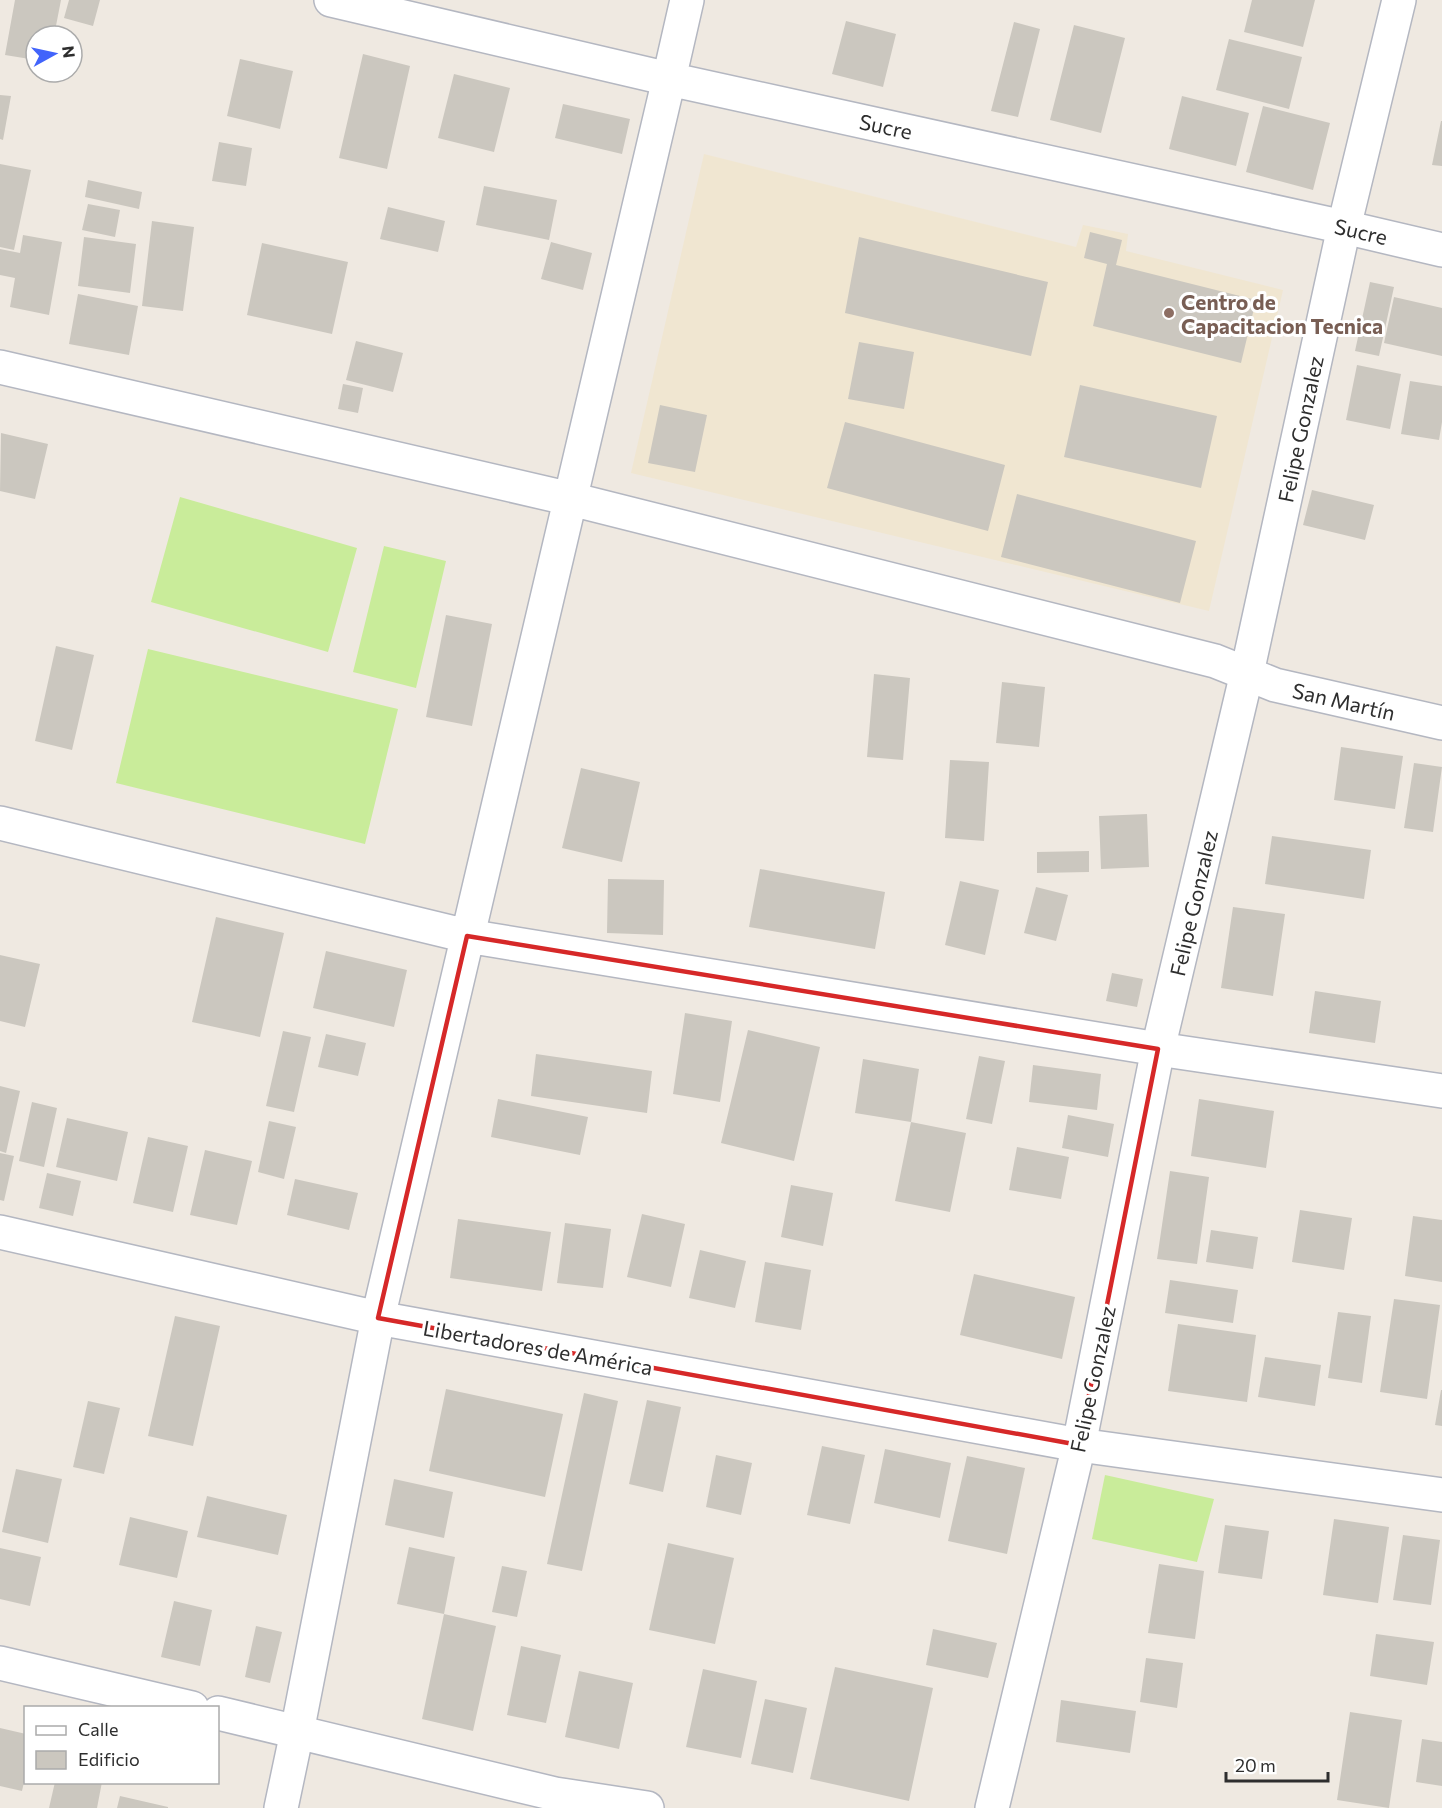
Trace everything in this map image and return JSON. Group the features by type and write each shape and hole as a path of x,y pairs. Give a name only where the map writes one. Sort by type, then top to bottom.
{"street":[{"name":"Sucre","path":"331,0 669,79 1344,226 1442,250"},
{"path":"281,1808 378,1318 687,0"},
{"name":"Felipe Gonzalez","path":"992,1808 1079,1444 1158,1049 1247,673 1344,226 1399,0"},
{"name":"San Martín","path":"0,367 571,499 1215,661 1275,685 1442,723"},
{"path":"0,823 467,936 1158,1049 1442,1092"},
{"name":"Libertadores de América","path":"0,1232 378,1318 1079,1444 1442,1495"},
{"path":"0,1663 188,1706"},
{"path":"219,1713 555,1794 647,1808"}],"highlighted area":[{"path":"467,936 1158,1049 1079,1445 378,1318"}],"shaded area":[{"path":"704,154 1076,247 1083,225 1128,234 1126,251 1283,290 1209,611 631,473"}],"green space":[{"path":"180,497 357,548 328,652 151,602"},
{"path":"384,546 446,561 416,688 353,672"},
{"path":"148,649 398,709 365,844 116,783"},
{"path":"1105,1475 1214,1499 1197,1562 1092,1539"}],"building":[{"path":"15,0 61,0 56,24 24,24 24,58 5,55"},
{"path":"69,0 100,0 93,26 64,18"},
{"path":"1252,0 1315,0 1303,47 1244,32"},
{"path":"846,21 896,34 883,87 832,74"},
{"path":"1014,22 1040,29 1018,117 991,111"},
{"path":"1074,25 1125,38 1101,133 1050,120"},
{"path":"1229,39 1302,57 1289,109 1216,90"},
{"path":"363,54 410,66 387,169 339,158"},
{"path":"240,59 293,71 280,129 227,116"},
{"path":"454,74 510,88 494,152 438,138"},
{"path":"0,95 11,96 3,140 0,139"},
{"path":"1182,96 1249,113 1236,166 1169,149"},
{"path":"563,104 630,119 622,154 555,138"},
{"path":"1263,106 1330,123 1313,190 1246,172"},
{"path":"1442,121 1442,166 1432,165"},
{"path":"219,142 252,148 246,186 212,181"},
{"path":"0,164 31,170 14,250 0,247"},
{"path":"88,180 142,192 139,209 85,197"},
{"path":"484,186 557,200 549,240 476,225"},
{"path":"88,204 120,210 115,237 82,230"},
{"path":"388,207 445,221 438,252 380,239"},
{"path":"152,221 194,227 183,311 142,306"},
{"path":"1090,232 1122,240 1116,265 1256,300 1241,363 1093,326 1107,264 1084,258"},
{"path":"23,235 62,242 49,315 10,307 15,278 0,275 0,249 20,253"},
{"path":"84,237 136,244 130,293 78,286"},
{"path":"859,237 1048,282 1031,356 845,313"},
{"path":"551,242 592,253 583,290 541,279"},
{"path":"262,243 348,262 332,334 247,315"},
{"path":"1370,282 1394,287 1379,356 1355,351"},
{"path":"78,294 138,306 129,355 69,344"},
{"path":"1394,297 1442,308 1442,356 1384,343"},
{"path":"356,341 403,353 393,392 346,380"},
{"path":"859,342 914,352 904,409 848,399"},
{"path":"1357,365 1401,374 1390,429 1346,420"},
{"path":"1410,381 1442,386 1442,422 1439,440 1401,434"},
{"path":"343,384 363,388 358,413 338,409"},
{"path":"1080,385 1217,416 1201,488 1064,457"},
{"path":"660,405 707,415 695,472 648,463"},
{"path":"845,422 1005,465 988,531 827,488"},
{"path":"1,433 48,444 35,499 0,491"},
{"path":"1312,490 1374,505 1365,540 1303,525"},
{"path":"1017,494 1196,541 1180,603 1001,557"},
{"path":"446,615 492,624 472,726 426,717"},
{"path":"56,646 94,655 72,750 35,741"},
{"path":"874,674 910,678 903,760 867,757"},
{"path":"1002,682 1045,687 1039,747 996,743"},
{"path":"1341,747 1403,756 1395,809 1334,800"},
{"path":"950,760 989,762 984,841 945,838"},
{"path":"1414,763 1442,767 1433,832 1404,828"},
{"path":"581,768 640,782 622,862 562,848"},
{"path":"1147,814 1149,867 1101,869 1099,816"},
{"path":"1272,836 1371,850 1364,899 1265,884"},
{"path":"1089,851 1089,872 1037,873 1037,852"},
{"path":"760,869 885,892 875,949 749,927"},
{"path":"608,879 664,880 663,935 607,933"},
{"path":"960,881 999,890 985,955 945,945"},
{"path":"1036,887 1068,895 1056,941 1024,933"},
{"path":"1233,907 1285,914 1273,996 1221,988"},
{"path":"216,917 284,933 260,1037 192,1022"},
{"path":"326,951 407,970 394,1027 313,1008"},
{"path":"0,955 40,964 25,1027 0,1021"},
{"path":"1112,973 1143,979 1137,1007 1106,1001"},
{"path":"1315,991 1381,1001 1375,1043 1309,1033"},
{"path":"685,1013 732,1021 720,1102 673,1094"},
{"path":"748,1030 820,1047 794,1161 721,1143"},
{"path":"283,1031 311,1037 294,1112 266,1106"},
{"path":"326,1034 366,1043 358,1076 318,1067"},
{"path":"536,1054 652,1071 647,1113 531,1096"},
{"path":"979,1056 1005,1061 992,1124 966,1119"},
{"path":"863,1059 919,1069 911,1122 855,1113"},
{"path":"1033,1065 1101,1074 1097,1110 1029,1102"},
{"path":"0,1086 20,1091 6,1153 0,1151"},
{"path":"498,1099 588,1117 580,1155 491,1137"},
{"path":"1199,1099 1274,1111 1266,1168 1191,1156"},
{"path":"32,1102 57,1108 44,1167 19,1161"},
{"path":"1068,1115 1114,1124 1108,1157 1062,1148"},
{"path":"67,1118 128,1132 117,1181 56,1167"},
{"path":"269,1121 296,1127 284,1179 258,1172"},
{"path":"911,1122 966,1133 950,1212 895,1201"},
{"path":"148,1137 188,1146 173,1212 133,1203"},
{"path":"1017,1147 1069,1157 1061,1199 1009,1190"},
{"path":"205,1150 252,1161 237,1225 190,1215"},
{"path":"0,1153 14,1156 4,1201 0,1200"},
{"path":"1170,1171 1209,1177 1197,1264 1157,1259"},
{"path":"47,1173 81,1181 73,1216 39,1208"},
{"path":"295,1179 358,1193 349,1230 287,1215"},
{"path":"791,1185 833,1193 823,1246 781,1237"},
{"path":"1300,1210 1352,1218 1344,1270 1292,1262"},
{"path":"642,1214 685,1224 671,1287 627,1277"},
{"path":"1413,1216 1442,1220 1442,1282 1405,1276"},
{"path":"458,1219 551,1232 542,1291 450,1278"},
{"path":"565,1223 611,1229 603,1288 557,1283"},
{"path":"1211,1230 1258,1237 1253,1269 1206,1262"},
{"path":"700,1250 746,1261 735,1308 689,1298"},
{"path":"765,1262 811,1270 801,1330 755,1322"},
{"path":"974,1274 1075,1297 1062,1359 960,1335"},
{"path":"1170,1280 1238,1290 1233,1323 1165,1313"},
{"path":"1394,1299 1440,1305 1427,1399 1380,1392"},
{"path":"1338,1312 1371,1316 1362,1383 1328,1378"},
{"path":"175,1316 220,1326 193,1446 148,1436"},
{"path":"1178,1324 1256,1335 1247,1402 1168,1391"},
{"path":"1265,1357 1321,1365 1315,1406 1258,1397"},
{"path":"446,1389 563,1414 545,1497 429,1471"},
{"path":"1442,1390 1442,1426 1435,1425"},
{"path":"584,1393 618,1401 582,1571 547,1564"},
{"path":"647,1400 681,1407 663,1492 629,1484"},
{"path":"88,1401 120,1408 104,1474 73,1467"},
{"path":"822,1446 865,1455 850,1524 807,1515"},
{"path":"885,1449 951,1463 940,1518 874,1503"},
{"path":"716,1455 752,1463 741,1515 706,1507"},
{"path":"967,1456 1025,1468 1007,1554 948,1541"},
{"path":"16,1469 62,1479 48,1543 2,1532"},
{"path":"394,1479 453,1492 444,1538 385,1525"},
{"path":"207,1496 287,1515 278,1555 197,1537"},
{"path":"130,1517 188,1531 177,1578 119,1565"},
{"path":"1334,1519 1389,1527 1378,1603 1323,1595"},
{"path":"1225,1525 1269,1531 1262,1579 1218,1573"},
{"path":"1403,1535 1440,1540 1431,1605 1393,1600"},
{"path":"668,1543 734,1558 715,1644 649,1630"},
{"path":"409,1547 455,1557 444,1614 397,1604"},
{"path":"0,1548 41,1557 30,1606 0,1599"},
{"path":"1159,1564 1204,1571 1195,1639 1148,1633"},
{"path":"502,1566 527,1571 517,1617 492,1612"},
{"path":"174,1601 212,1610 200,1666 161,1657"},
{"path":"444,1614 496,1626 473,1731 422,1719"},
{"path":"256,1626 282,1632 270,1683 245,1677"},
{"path":"933,1629 997,1643 988,1678 926,1665"},
{"path":"1376,1634 1434,1642 1427,1685 1370,1676"},
{"path":"521,1646 561,1655 546,1723 507,1715"},
{"path":"1146,1658 1183,1663 1177,1708 1140,1702"},
{"path":"835,1667 933,1688 909,1801 810,1779"},
{"path":"703,1669 757,1681 741,1758 686,1747"},
{"path":"579,1671 633,1683 619,1749 565,1737"},
{"path":"765,1699 807,1708 793,1773 751,1764"},
{"path":"1061,1700 1136,1711 1130,1753 1056,1742"},
{"path":"1350,1712 1402,1720 1389,1808 1337,1800"},
{"path":"0,1728 24,1734 24,1782 22,1791 0,1786"},
{"path":"1422,1739 1442,1742 1442,1786 1416,1782"},
{"path":"55,1784 102,1784 97,1808 49,1808"},
{"path":"120,1796 168,1807 168,1808 117,1808"}],"place":[{"name":"Centro de Capacitacion Tecnica","path":"1169,313"}]}
